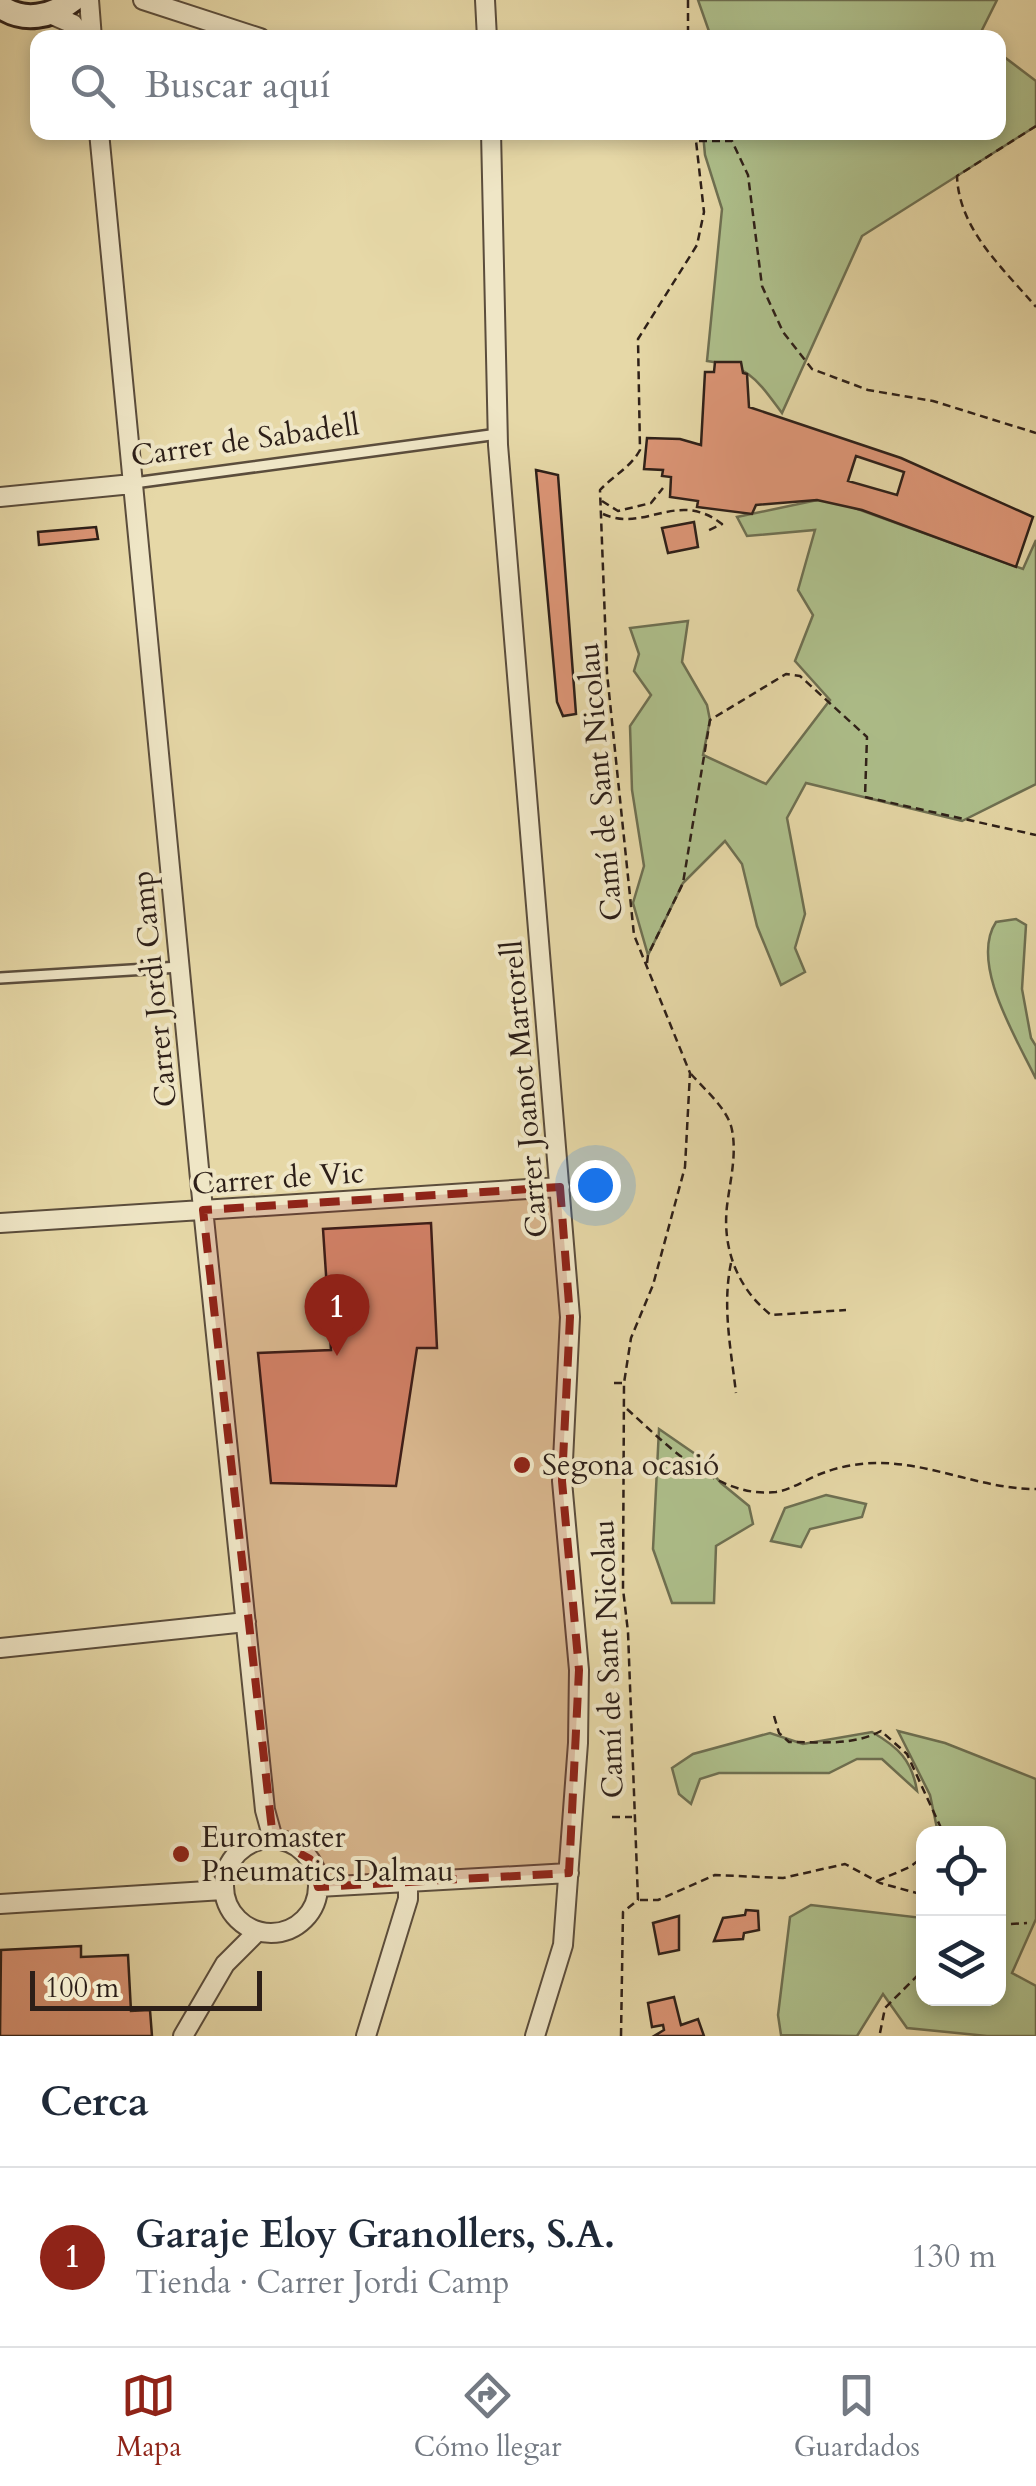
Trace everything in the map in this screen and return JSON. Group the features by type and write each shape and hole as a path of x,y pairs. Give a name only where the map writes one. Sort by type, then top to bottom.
{"street":[{"path":"1,9 32,17 50,14 73,0"},
{"path":"90,0 92,30"},
{"path":"143,0 235,30"},
{"path":"485,0 487,30"},
{"path":"50,14 73,24 76,30"},
{"name":"Carrer Jordi Camp","path":"100,140 203,1210 265,1810 273,1839"},
{"name":"Carrer Joanot Martorell","path":"491,140 498,434 570,1317 562,1481 579,1670 563,1945 536,2036"},
{"name":"Carrer de Sabadell","path":"0,497 132,484"},
{"name":"Carrer de Vic","path":"0,1223 560,1186"},
{"path":"0,1648 246,1622"},
{"path":"225,1964 233,1915 223,1890 224,1874 232,1860 243,1848 273,1839 288,1842 310,1860 318,1886 316,1901 299,1924 271,1934 256,1932 233,1915"},
{"path":"318,1886 570,1873"},
{"path":"366,2036 408,1899 408,1882"},
{"path":"0,1904 223,1890"},
{"path":"183,2036 225,1964 256,1932"}],"lane":[{"name":"Carrer de Sabadell","path":"132,484 498,434"},
{"path":"0,978 180,967"}],"path":[{"path":"688,0 688,30"},
{"path":"1036,126 957,176 958,200 976,235 1036,306"},
{"path":"663,488 651,503 618,512 600,500 600,490 614,475 632,465 640,450 638,338 697,246 704,212 696,142 732,142 748,175 762,286 784,332 812,370 868,390 933,401 1036,433"},
{"name":"Camí de Sant Nicolau","path":"600,500 607,673 634,935 690,1073 684,1167 653,1285 630,1338 624,1384 623,1589 638,1900 623,1912 621,2036"},
{"path":"601,514 619,522 671,511 704,510 722,524 707,531"},
{"path":"647,967 648,955 683,883 710,720 786,674 800,676 867,737 865,797 1036,835"},
{"path":"690,1073 718,1104 732,1127 734,1166 726,1211 731,1261 726,1282 736,1393"},
{"path":"731,1261 750,1299 771,1315 846,1310"},
{"path":"614,1383 624,1384"},
{"path":"624,1407 702,1472 730,1485 754,1490 776,1492 828,1471 876,1462 926,1467 975,1482 1036,1488"},
{"path":"774,1716 779,1732 789,1742 836,1742 867,1738 881,1731 907,1754 940,1826"},
{"path":"612,1817 634,1817"},
{"path":"878,1881 916,1862"},
{"path":"638,1900 658,1900 715,1875 782,1878 845,1864 878,1881 916,1893"},
{"path":"1006,1925 1026,1924"},
{"path":"880,2033 885,2008 916,1977"}],"highlighted area":[{"path":"560,1187 570,1317 562,1481 579,1670 569,1873 318,1887 310,1859 273,1839 203,1210"}],"green space":[{"path":"698,0 997,0 982,30 709,30"},
{"path":"1006,58 1036,81 1036,126 862,236 782,413 743,371 707,361 722,209 704,140 1006,140"},
{"path":"827,498 1023,569 1036,540 1036,784 962,821 806,783 787,818 805,914 795,948 805,972 781,985 757,926 742,864 725,841 683,883 648,955 633,903 644,866 632,790 630,726 651,695 634,671 639,654 630,628 688,621 682,662 707,705 710,720 703,755 766,784 830,700 795,661 813,615 798,590 815,530 747,536 737,517"},
{"path":"1016,919 1026,925 1022,989 1036,1046 1036,1079 999,1001 988,958 989,939 996,922"},
{"path":"659,1429 698,1456 721,1483 749,1506 753,1524 716,1546 714,1603 672,1603 653,1549"},
{"path":"826,1495 866,1504 862,1517 810,1529 801,1547 771,1541 785,1508"},
{"path":"898,1731 945,1743 1036,1779 1036,1919 1012,1973 1036,1986 1036,2036 987,2036 907,2028 883,1994 857,2036 781,2035 778,2015 790,1917 811,1905 916,1917 916,2006 1006,2006 1006,1826 937,1826 930,1795"},
{"path":"872,1732 902,1755 912,1771 917,1791 882,1759 857,1759 829,1773 719,1773 700,1779 691,1804 679,1794 672,1768 693,1754 770,1733 803,1744"}],"building":[{"path":"715,362 741,362 743,373 747,374 749,407 901,458 1033,517 1016,567 862,510 817,500 756,505 752,514 697,507 698,501 670,497 671,477 662,476 663,470 644,469 647,438 680,439 701,445 705,372 714,372","holes":["856,456 904,472 897,495 848,481"]},
{"path":"536,470 558,475 576,714 563,716 557,702"},
{"path":"694,522 698,547 668,553 662,528"},
{"path":"96,527 98,539 39,545 38,532"},
{"path":"431,1223 437,1348 417,1348 396,1486 271,1483 258,1353 331,1350 323,1229"},
{"path":"746,1910 758,1911 759,1930 744,1933 743,1939 714,1941 723,1918 745,1915"},
{"path":"679,1916 679,1950 659,1954 653,1923"},
{"path":"81,1946 81,1957 128,1955 131,2011 150,2010 152,2036 0,2036 1,1950"},
{"path":"674,1997 681,2025 698,2019 704,2036 654,2036 664,2030 663,2025 652,2027 648,2003"}],"place":[{"name":"Garaje Eloy Granollers, S.A.","path":"337,1356"},
{"name":"Segona ocasió","path":"522,1465"},
{"name":"Euromaster Pneumatics Dalmau","path":"181,1854"}]}
